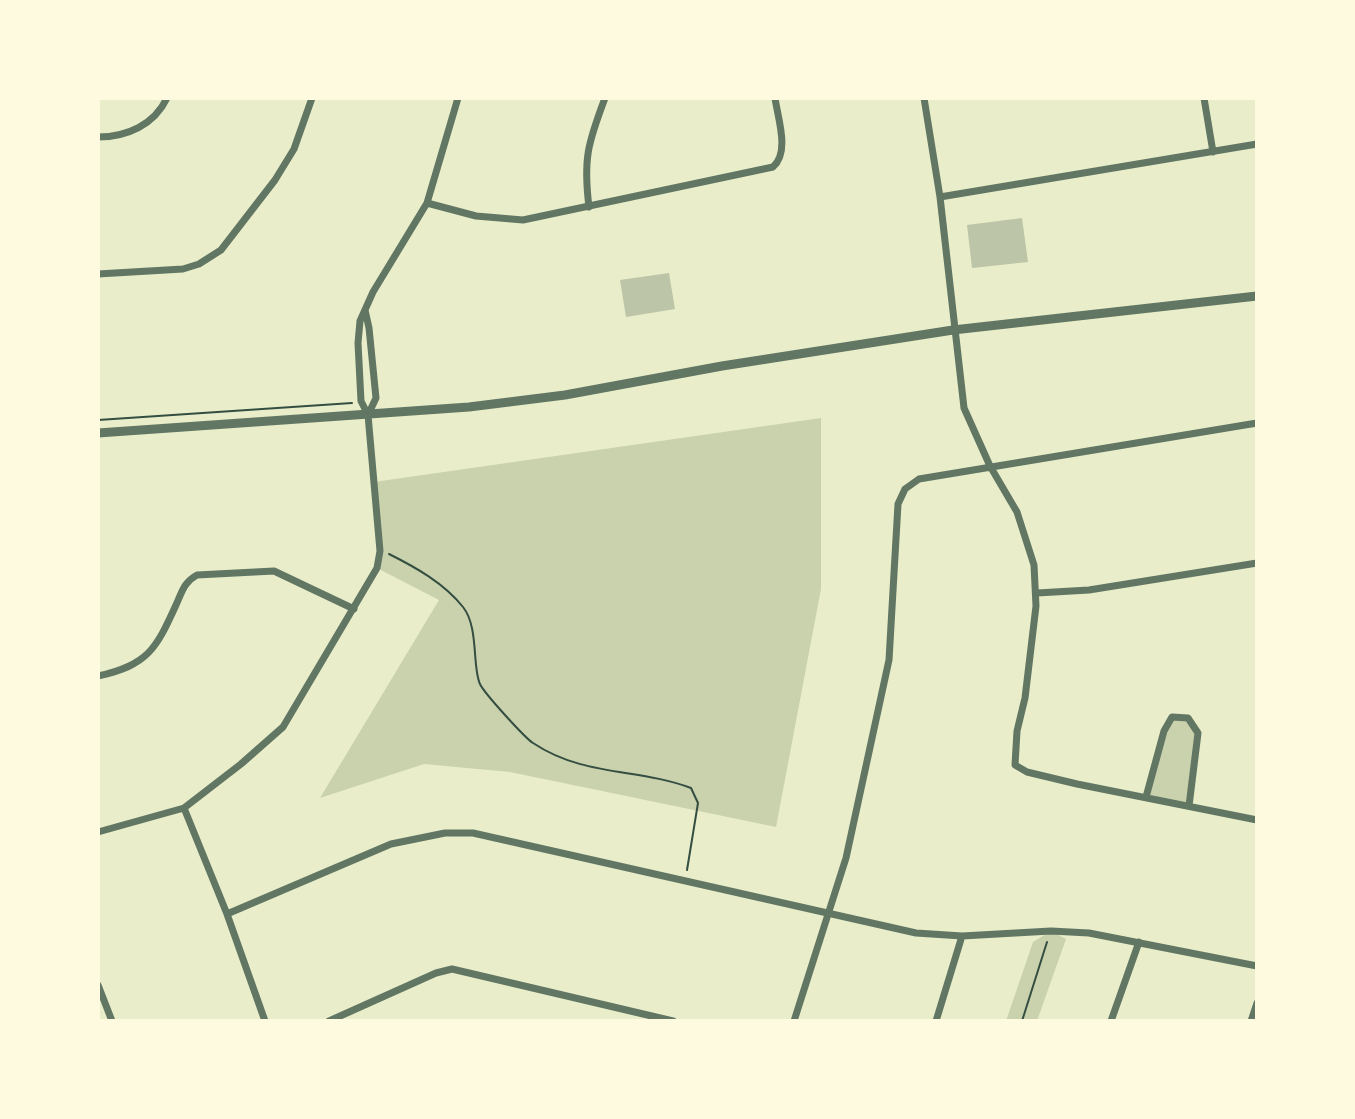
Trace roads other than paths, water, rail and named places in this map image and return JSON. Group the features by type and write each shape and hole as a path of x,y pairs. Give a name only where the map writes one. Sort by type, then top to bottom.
{"street":[{"path":"98,137 121,136 137,130 163,108 167,98"},
{"path":"98,274 183,269 199,264 221,250 275,180 294,149 312,98"},
{"path":"98,832 184,808 283,727 377,568 380,551 368,415 361,401 360,321 427,203 458,98"},
{"path":"589,207 585,173 589,139 605,98"},
{"path":"427,203 476,216 523,220 773,167 781,161 783,151 775,98"},
{"path":"924,98 940,197 964,408 990,466 1017,512 1034,565 1037,593 1015,765 1027,772 1065,781 1257,820"},
{"path":"1204,98 1213,152"},
{"path":"940,197 1257,144"},
{"path":"98,433 469,407 565,395 722,366 953,330 1257,296"},
{"path":"365,310 376,398 368,415"},
{"path":"794,1021 846,858 889,660 898,504 905,489 919,479 1257,423"},
{"path":"1037,593 1089,590 1257,563"},
{"path":"98,676 123,670 148,654 159,641 187,581 197,575 274,571 354,609"},
{"path":"1146,797 1164,731 1172,717 1188,718 1198,733 1189,806"},
{"path":"184,808 227,914 265,1021"},
{"path":"227,914 391,844 445,833 473,833 916,933 962,936 1051,931 1089,933 1257,966"},
{"path":"936,1021 962,936"},
{"path":"1111,1021 1139,942"},
{"path":"329,1021 436,973 452,969 673,1021"},
{"path":"98,985 112,1021"},
{"path":"1251,1021 1257,1003"}]}
